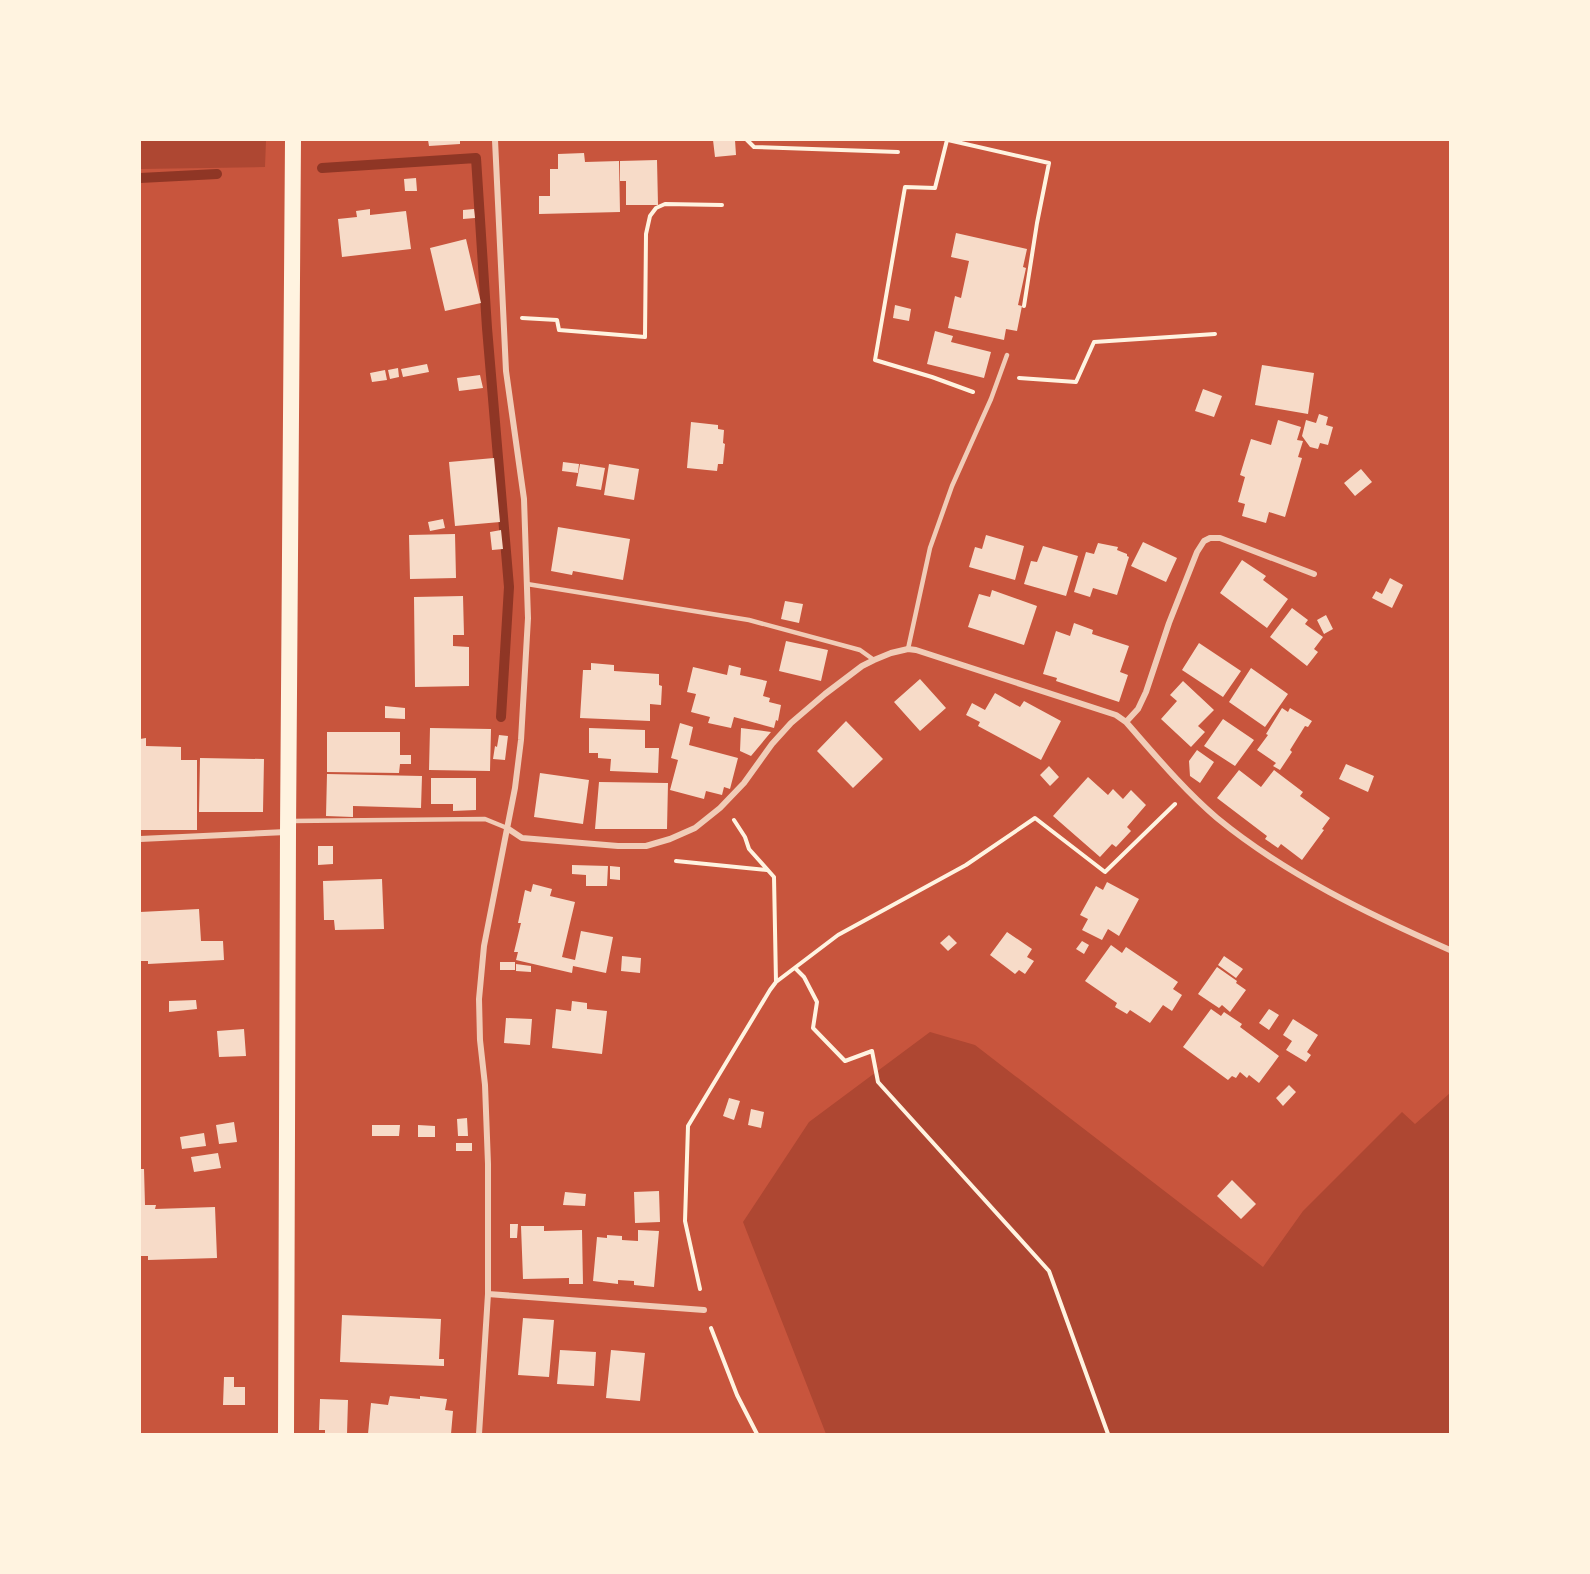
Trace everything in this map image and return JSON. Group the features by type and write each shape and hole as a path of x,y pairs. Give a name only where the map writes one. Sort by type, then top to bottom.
{"highway":[{"path":"286,1434 293,140"}],"street":[{"path":"479,1434 488,1294 488,1164 479,999 484,946 515,788 521,740 526,660 527,584 524,499 506,371 495,140"},
{"path":"1126,722 1138,709 1146,692 1185,582 1204,541 1210,538 1220,538 1314,574"},
{"path":"507,828 522,838 618,846 651,844 695,828 723,805 744,783 772,744 791,723 825,694 862,666 891,653 908,649 1116,715 1126,722 1216,817 1264,853 1338,896 1450,950"},
{"path":"140,839 288,827"},
{"path":"488,1294 704,1310"}],"lane":[{"path":"908,649 930,548 952,486 991,399 1007,355"},
{"path":"527,584 749,620 860,650 874,660"},
{"path":"288,827 485,819 507,828"}],"path":[{"path":"747,140 754,147 898,152"},
{"path":"991,399 932,377 875,360 905,187 935,188 948,140 1049,163 1024,306"},
{"path":"503,316 557,320 560,330 645,337 646,225 650,216 656,208 665,204 722,205"},
{"path":"999,376 1076,382 1094,342 1215,334"},
{"path":"757,1434 737,1395 704,1310 685,1221 688,1126 770,990 776,982 838,935 966,865 1035,818 1106,872 1188,790"},
{"path":"723,805 745,837 749,849 774,877 776,982"},
{"path":"651,844 666,860 767,870"},
{"path":"795,968 804,977 817,1002 813,1028 845,1061 872,1051 878,1082 1049,1272 1108,1434"}],"shaded area":[{"path":"140,140 266,140 265,167 140,169"},
{"path":"930,1032 975,1045 1263,1267 1303,1211 1402,1112 1415,1124 1450,1093 1450,1434 826,1434 743,1222 809,1122"}],"building":[{"path":"428,140 460,140 460,144 429,146"},
{"path":"713,140 735,140 736,155 715,157"},
{"path":"584,153 585,162 619,161 620,212 539,214 539,196 550,196 550,169 558,169 558,154"},
{"path":"657,160 658,205 626,205 626,181 620,181 620,161"},
{"path":"416,178 417,191 405,191 404,179"},
{"path":"370,209 370,215 406,211 411,249 342,257 338,219 357,217 356,211"},
{"path":"474,209 475,218 463,219 463,210"},
{"path":"956,233 1027,249 1023,267 1026,268 1018,305 1022,306 1017,331 1006,329 1004,340 948,328 955,296 961,298 969,261 951,257"},
{"path":"466,239 481,303 445,311 430,248"},
{"path":"895,305 911,309 909,321 893,318"},
{"path":"935,331 953,336 951,342 991,352 984,378 927,364"},
{"path":"427,364 429,372 403,377 401,369"},
{"path":"1262,365 1314,373 1308,414 1255,405"},
{"path":"398,368 399,377 390,379 388,370"},
{"path":"385,370 387,380 372,382 370,373"},
{"path":"480,375 483,388 459,391 457,378"},
{"path":"1203,389 1222,396 1214,417 1195,411"},
{"path":"1319,414 1328,417 1326,425 1333,427 1328,445 1320,443 1318,449 1310,447 1302,436 1306,420 1316,423"},
{"path":"1278,420 1301,427 1297,440 1303,441 1298,457 1302,458 1285,517 1269,512 1266,523 1242,516 1245,504 1238,502 1245,477 1240,475 1251,439 1271,445"},
{"path":"691,422 718,425 718,429 724,430 723,464 718,464 717,471 687,468"},
{"path":"494,458 500,522 455,526 449,462"},
{"path":"563,462 579,464 578,473 562,471"},
{"path":"580,464 605,468 601,490 576,486"},
{"path":"609,464 639,469 634,500 604,495"},
{"path":"1361,469 1372,482 1355,496 1344,483"},
{"path":"443,519 445,528 430,531 428,522"},
{"path":"558,527 630,539 623,580 573,571 572,575 551,571"},
{"path":"501,530 503,549 492,550 490,532"},
{"path":"455,534 456,578 410,579 409,535"},
{"path":"986,535 1024,546 1015,580 969,567 975,547 982,549"},
{"path":"1143,542 1177,558 1166,582 1131,566"},
{"path":"1098,543 1118,547 1117,550 1129,557 1117,595 1093,588 1090,597 1074,592 1086,552 1094,554"},
{"path":"1043,546 1078,556 1066,596 1024,584 1031,561 1037,562"},
{"path":"1242,560 1266,576 1263,580 1288,599 1267,628 1220,593"},
{"path":"1390,578 1403,585 1392,608 1372,598 1376,591 1382,594"},
{"path":"992,590 1037,606 1024,645 968,627 979,594 990,597"},
{"path":"463,596 464,635 453,635 453,646 469,647 469,686 415,687 414,597"},
{"path":"785,601 803,604 799,623 781,619"},
{"path":"1292,608 1308,620 1305,624 1323,637 1314,649 1318,652 1307,666 1270,637"},
{"path":"1326,615 1333,629 1324,634 1317,620"},
{"path":"1074,623 1093,630 1092,634 1129,646 1120,672 1128,675 1119,702 1056,681 1057,678 1043,674 1056,631 1070,636"},
{"path":"786,641 828,650 821,681 779,671"},
{"path":"1199,643 1241,671 1223,697 1182,670"},
{"path":"591,663 614,665 614,671 659,674 659,685 662,686 661,705 650,704 650,721 580,718 583,670 591,670"},
{"path":"729,665 741,668 740,675 767,681 763,696 770,698 769,702 781,705 774,728 734,717 731,728 708,723 710,717 691,712 696,694 687,692 693,667 727,675"},
{"path":"1251,668 1288,694 1265,727 1229,702"},
{"path":"920,679 946,708 920,731 894,702"},
{"path":"1183,681 1214,710 1198,726 1205,732 1191,747 1161,719 1177,701 1170,695"},
{"path":"995,693 1020,707 1024,701 1061,721 1041,760 978,726 980,722 966,715 972,703 985,710"},
{"path":"385,706 405,708 405,719 385,718"},
{"path":"1282,708 1288,712 1290,708 1312,721 1308,727 1305,726 1280,770 1273,766 1276,763 1257,750"},
{"path":"1223,719 1254,740 1235,766 1204,746"},
{"path":"846,721 883,759 853,788 817,751"},
{"path":"680,723 693,727 689,745 738,758 730,789 724,787 722,795 706,791 704,799 670,790 678,760 671,758"},
{"path":"430,728 491,729 490,771 429,770"},
{"path":"589,728 645,730 645,748 659,748 658,773 610,771 611,759 598,758 598,753 589,753"},
{"path":"741,728 771,732 751,756 740,751"},
{"path":"327,732 400,732 400,755 411,755 411,764 400,764 399,773 327,772"},
{"path":"499,735 508,736 505,760 493,759"},
{"path":"146,738 146,746 181,747 181,760 197,760 197,830 140,830 140,739"},
{"path":"1197,750 1214,762 1200,783 1190,776 1189,761"},
{"path":"200,758 264,759 263,812 199,812"},
{"path":"1346,764 1374,776 1368,792 1339,779"},
{"path":"1049,766 1059,777 1050,786 1040,775"},
{"path":"1239,770 1261,787 1274,770 1303,792 1300,796 1330,818 1302,860 1281,844 1278,848 1265,839 1267,836 1217,798"},
{"path":"540,773 589,780 583,824 534,817"},
{"path":"327,774 422,776 421,808 353,806 353,817 326,816"},
{"path":"1088,777 1108,795 1113,789 1123,799 1131,790 1146,805 1127,827 1131,831 1116,847 1112,844 1100,857 1053,816"},
{"path":"431,778 476,778 476,810 453,811 453,804 431,804"},
{"path":"599,782 668,783 667,829 595,829"},
{"path":"318,846 333,846 333,864 318,865"},
{"path":"572,865 608,866 607,886 586,886 586,875 572,874"},
{"path":"610,866 620,867 620,880 610,879"},
{"path":"382,879 384,929 335,930 334,920 324,920 323,881"},
{"path":"1107,882 1139,899 1119,936 1108,929 1102,940 1082,930 1088,919 1080,915 1096,886 1103,890"},
{"path":"533,884 552,889 550,896 575,902 562,957 575,960 581,931 613,937 606,973 573,966 572,973 516,960 518,952 514,952 521,923 518,923 525,890 531,892"},
{"path":"199,909 201,941 223,941 224,960 148,964 148,961 140,961 140,912"},
{"path":"1007,932 1032,949 1027,957 1034,961 1025,974 1019,970 1015,974 990,955"},
{"path":"949,935 957,943 948,951 940,943"},
{"path":"1082,941 1089,945 1084,954 1076,949"},
{"path":"1111,945 1122,953 1126,947 1178,982 1173,989 1182,995 1172,1011 1163,1005 1150,1023 1130,1010 1127,1014 1115,1007 1117,1003 1085,981"},
{"path":"622,956 641,958 640,973 621,971"},
{"path":"1224,956 1243,969 1236,978 1218,965"},
{"path":"500,962 515,962 515,970 500,970"},
{"path":"516,964 531,966 531,972 516,971"},
{"path":"1217,967 1246,990 1230,1012 1222,1005 1219,1008 1198,994"},
{"path":"196,1000 197,1009 169,1012 169,1001"},
{"path":"572,1001 587,1003 587,1009 607,1011 602,1054 552,1048 556,1009 571,1011"},
{"path":"1211,1009 1221,1016 1224,1012 1242,1024 1240,1027 1279,1056 1259,1083 1249,1075 1247,1078 1240,1072 1236,1078 1232,1076 1228,1080 1183,1047"},
{"path":"1269,1009 1279,1015 1269,1030 1259,1023"},
{"path":"506,1018 532,1019 530,1045 504,1043"},
{"path":"1293,1019 1318,1035 1307,1052 1311,1055 1306,1062 1286,1050 1292,1041 1283,1035"},
{"path":"244,1029 246,1056 219,1057 217,1031"},
{"path":"1289,1085 1296,1092 1283,1106 1276,1098"},
{"path":"729,1098 740,1101 734,1120 723,1116"},
{"path":"751,1109 764,1112 761,1128 748,1125"},
{"path":"467,1118 468,1136 458,1136 457,1119"},
{"path":"234,1122 237,1142 219,1144 216,1125"},
{"path":"372,1125 400,1125 399,1136 372,1136"},
{"path":"418,1125 435,1126 435,1137 418,1137"},
{"path":"204,1133 206,1146 182,1149 180,1137"},
{"path":"456,1143 472,1143 472,1151 456,1151"},
{"path":"218,1153 221,1168 194,1172 191,1157"},
{"path":"140,1169 144,1169 145,1205 156,1205 155,1209 215,1207 217,1258 148,1260 148,1256 140,1256"},
{"path":"1232,1180 1256,1204 1241,1219 1217,1196"},
{"path":"659,1191 660,1222 635,1223 634,1192"},
{"path":"565,1192 586,1194 585,1206 563,1205"},
{"path":"510,1224 518,1224 517,1238 510,1238"},
{"path":"521,1226 544,1226 544,1231 582,1230 583,1284 569,1284 569,1278 523,1279"},
{"path":"638,1230 659,1231 654,1287 634,1285 634,1281 618,1280 618,1284 593,1281 597,1237 622,1236 622,1240 638,1241"},
{"path":"342,1315 441,1319 439,1359 444,1359 444,1366 340,1362"},
{"path":"523,1318 554,1320 549,1377 518,1375"},
{"path":"560,1350 596,1352 594,1386 557,1384"},
{"path":"611,1350 645,1353 640,1401 606,1398"},
{"path":"224,1377 234,1377 234,1387 245,1387 245,1405 223,1405"},
{"path":"390,1396 447,1399 445,1410 453,1411 451,1434 368,1434 371,1403 388,1405"},
{"path":"320,1399 348,1400 347,1434 325,1434 325,1430 319,1430"}],"waterway":[{"path":"322,168 476,158 487,328 509,587 501,717"},
{"path":"140,178 217,174"}]}
